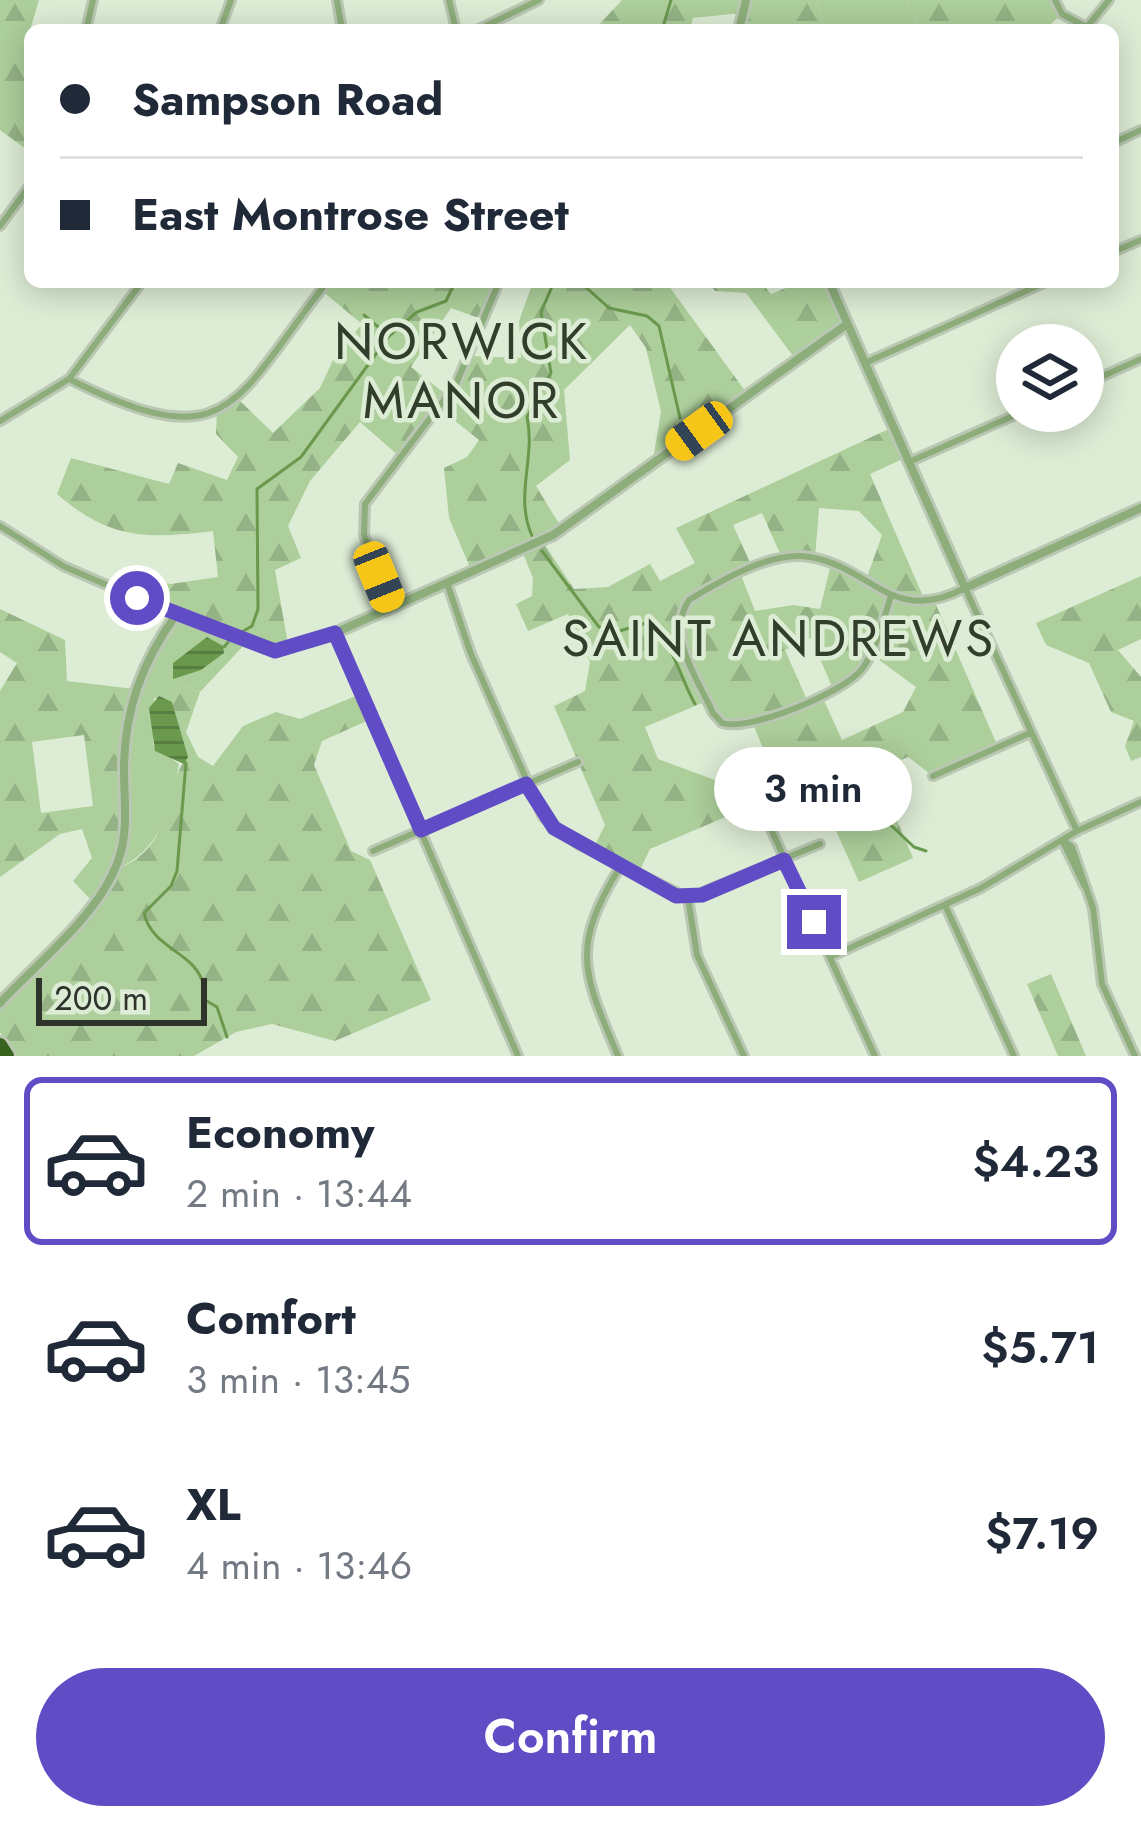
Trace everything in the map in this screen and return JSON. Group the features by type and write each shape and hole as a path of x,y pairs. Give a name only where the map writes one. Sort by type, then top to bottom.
{"highway":[{"path":"0,1045 7,1056"}],"street":[{"path":"489,24 539,0"},
{"path":"1055,0 1062,14 1078,24"},
{"path":"1090,24 1108,0"},
{"path":"0,226 24,193"},
{"path":"0,421 69,380 138,288"},
{"path":"69,380 154,416 178,419 211,413 245,390 322,288"},
{"path":"392,608 364,535 365,504 456,384 496,288"},
{"path":"832,288 1077,831"},
{"path":"865,363 1033,288"},
{"path":"0,526 63,566 275,651 335,633 563,530 847,324"},
{"path":"1104,376 1141,359"},
{"path":"909,462 996,423"},
{"path":"891,596 868,659 851,681 746,726 722,723 713,713 679,637 681,612 689,600 794,556 823,560 891,596 925,602 1141,508"},
{"path":"446,584 526,784 554,828 620,867 688,898 820,844"},
{"path":"0,1003 93,902 115,870 125,830 124,756 135,689 176,615"},
{"path":"335,633 518,1056"},
{"path":"933,776 1030,733"},
{"path":"373,851 578,762"},
{"path":"759,802 875,1056"},
{"path":"830,957 945,905 1077,831 1141,802"},
{"path":"1064,841 1096,922 1102,984 1135,1056"},
{"path":"618,1056 589,987 583,951 592,917 620,867"},
{"path":"688,898 698,955 744,1056"},
{"path":"945,905 1014,1056"}],"green space":[{"path":"0,0 39,0 32,24 24,24 24,148 0,130"},
{"path":"622,0 817,0 823,24 740,24 742,13 693,18 692,24 600,24"},
{"path":"817,0 906,0 917,24 823,24"},
{"path":"906,0 1055,0 1062,14 1051,24 917,24"},
{"path":"322,288 497,288 484,320 451,308 411,367 448,396 470,356 521,358 519,321 531,288 670,288 748,395 652,465 661,412 646,348 630,325 564,390 570,460 536,486 563,530 543,542 574,589 608,587 650,564 660,581 695,563 676,528 893,427 907,457 870,474 925,601 934,600 998,747 933,776 908,757 876,771 913,858 859,882 824,804 792,789 650,849 637,876 592,851 605,825 554,706 585,691 590,662 568,614 528,631 516,604 532,596 533,578 522,551 472,572 449,518 444,468 467,457 479,440 440,409 399,456 360,422 310,481 288,526 301,558 275,570 289,650 275,651 137,598 142,580 171,584 218,577 213,531 149,535 94,520 57,494 71,458 169,484 178,463 227,480 238,457 216,434 217,410 236,397 273,433 320,388 335,356 362,324","holes":["819,508 859,511 882,535 865,583 831,564 820,609 793,605 755,611 741,575 753,569 733,525 762,513 782,558 815,558","811,638 833,689 860,672 871,654 916,687 903,712 842,740 821,694 807,700 785,650","707,701 722,723 753,724 773,772 734,787 658,759 645,727"]},
{"path":"713,288 766,288 771,294 786,288 832,288 847,324 796,360 746,293"},
{"path":"1141,576 1141,639 1118,650 1141,677 1141,757 1131,761 1125,746 1134,721 1111,712 1089,663 1046,645 1036,623"},
{"path":"0,609 65,640 67,681 135,689 118,869 137,858 159,832 187,757 172,702 182,685 200,692 186,732 198,757 213,766 243,726 276,712 300,719 358,695 369,720 322,741 314,765 351,851 370,860 431,1000 335,1041 272,1024 236,1032 194,1056 15,1056 0,1032 0,1008 93,902 73,881 92,858 82,829 60,834 0,877 0,691 17,663 0,652","holes":["84,735 93,806 41,813 32,742"]},
{"path":"173,615 247,642 200,692 182,685 172,702 154,698 153,745 179,764 176,781 153,840 131,862 115,870 135,691"},
{"path":"1051,974 1086,1056 1058,1056 1027,984"}],"shaded area":[{"path":"207,637 223,646 224,653 201,670 173,679 173,663"},
{"path":"159,696 172,702 188,757 184,764 155,751 149,708"}],"waterway":[{"path":"664,24 671,0"},
{"path":"240,633 252,626 258,609 257,489 301,457 389,336 417,312 446,301 452,288"},
{"path":"532,536 525,506 527,417 551,373 541,312 551,288"},
{"path":"587,288 609,308 647,316 659,326 680,418"},
{"path":"364,315 389,336"},
{"path":"542,551 599,627 616,632 646,623 655,630 670,649 695,704"},
{"path":"224,647 229,641"},
{"path":"186,763 177,871 171,886 144,913 155,934 197,970 205,1000 217,1007 227,1037"},
{"path":"807,775 828,770 839,776 914,847 926,851"}],"district":[{"name":"NORWICK MANOR","path":"462,370"},
{"name":"SAINT ANDREWS","path":"779,638"}],"route":[{"path":"137,598 275,651 297,649 335,633 421,830 526,784 554,828 676,896 702,895 784,860 814,922"}]}
